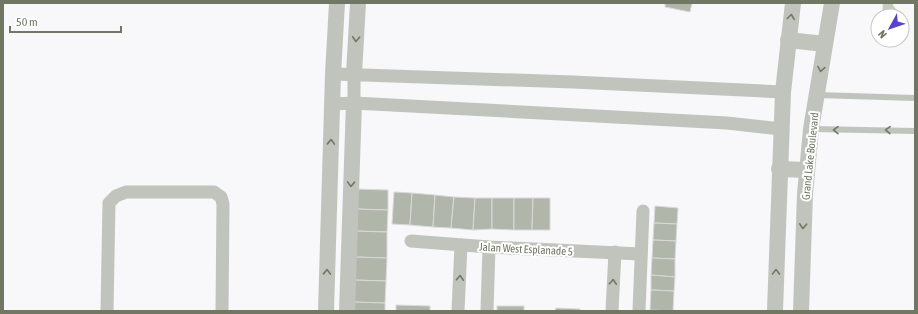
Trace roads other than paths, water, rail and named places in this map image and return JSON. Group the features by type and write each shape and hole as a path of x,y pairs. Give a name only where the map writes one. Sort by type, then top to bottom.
{"street":[{"path":"326,311 333,74 337,3"},
{"path":"347,311 354,74 358,3"},
{"path":"775,311 783,92 793,3"},
{"name":"Grand Lake Boulevard","path":"801,311 802,246 811,130 832,3"},
{"path":"788,40 825,44"},
{"path":"333,74 573,82 783,92"},
{"path":"333,104 354,103 719,122 781,129"},
{"path":"779,169 807,170"},
{"path":"107,311 109,203 116,196 126,192 214,192 221,197 223,204 222,311"},
{"path":"639,311 643,211"},
{"name":"Jalan West Esplanade 5","path":"412,241 489,248 641,254"},
{"path":"458,311 461,245"},
{"path":"487,311 489,248"},
{"path":"612,311 615,252"}],"lane":[{"path":"817,95 915,98"},
{"path":"811,130 915,131"}]}
